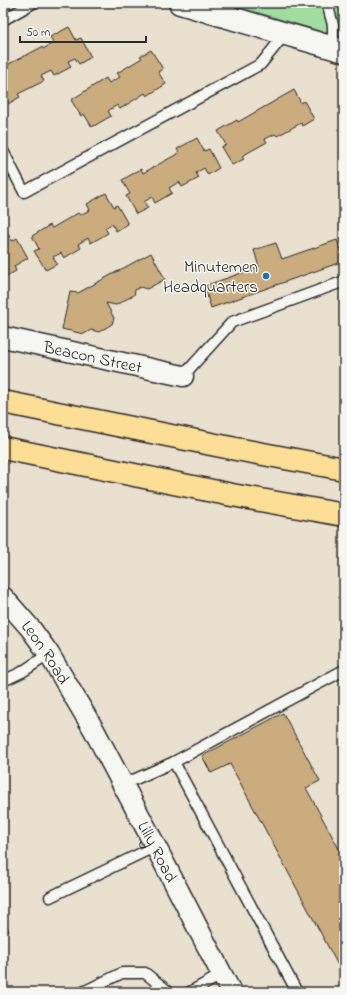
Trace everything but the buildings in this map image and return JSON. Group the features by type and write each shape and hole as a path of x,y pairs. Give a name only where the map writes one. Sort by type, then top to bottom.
{"highway":[{"path":"3,402 236,449 344,468"},
{"path":"3,448 232,495 344,515"},
{"path":"236,449 344,453"}],"street":[{"path":"180,3 339,50"},
{"name":"Beacon Street","path":"3,337 183,376"},
{"name":"Leon Road","path":"3,597 31,629 49,654 83,712"},
{"name":"Lilly Road","path":"83,712 156,846 231,992"}],"lane":[{"path":"3,20 33,3"},
{"path":"327,3 339,50"},
{"path":"3,151 24,192 261,64 286,34"},
{"path":"183,376 232,322 342,282"},
{"path":"3,681 22,672 49,654"},
{"path":"122,785 174,762 344,670"},
{"path":"174,762 297,992"},
{"path":"50,897 156,846"},
{"path":"83,992 122,973 145,973 169,992"},
{"path":"190,992 222,975"}],"green space":[{"path":"344,3 344,38 229,4"}],"place":[{"name":"Minutemen Headquarters","path":"266,276"}]}
